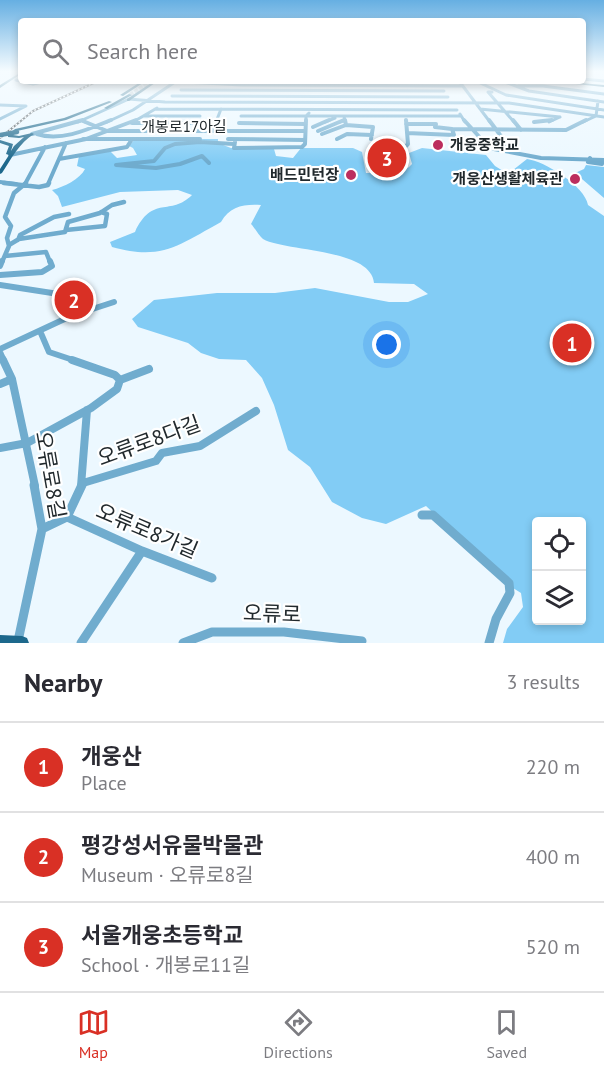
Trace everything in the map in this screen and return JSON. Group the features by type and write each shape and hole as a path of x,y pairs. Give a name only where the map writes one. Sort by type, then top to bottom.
{"main road":[{"path":"23,139 10,134 16,130 65,119 109,102"},
{"path":"98,110 110,102"},
{"path":"14,136 98,110 115,102"},
{"path":"14,136 87,117 116,102"},
{"path":"0,137 34,134"},
{"path":"0,165 23,139 34,134"},
{"path":"14,136 16,147"},
{"path":"0,137 12,148 0,172"},
{"path":"0,641 20,642"}],"street":[{"path":"34,134 82,120 116,102"},
{"path":"34,134 50,138 95,126 125,114 146,102"},
{"path":"8,156 83,139 107,131 144,116 165,102"},
{"path":"166,102 497,103 604,117"},
{"path":"548,102 604,110"},
{"path":"596,116 598,102"},
{"path":"241,103 244,105 234,148 302,147 305,144 306,116 313,109 313,103"},
{"path":"398,103 406,124 408,144 401,151"},
{"path":"452,103 477,140 508,146"},
{"path":"475,103 514,154"},
{"path":"497,103 521,130"},
{"path":"0,105 26,106 0,119"},
{"path":"155,109 457,110"},
{"path":"194,131 203,109"},
{"path":"213,131 222,109"},
{"path":"480,110 504,110 560,117"},
{"path":"534,122 549,122 572,112"},
{"path":"144,116 200,116"},
{"path":"241,116 338,116 345,118 461,116"},
{"path":"313,127 338,116"},
{"path":"406,124 436,124 435,127 452,129 566,130 596,116"},
{"path":"345,118 346,125"},
{"path":"335,129 347,134 372,137 374,127 346,125 320,132 345,118"},
{"path":"82,120 107,131 305,131"},
{"path":"128,123 197,123"},
{"path":"239,123 306,124"},
{"path":"357,126 357,134"},
{"path":"407,133 454,135 452,129"},
{"path":"337,139 347,134"},
{"path":"0,266 9,245 7,238 11,225 4,217 14,194 25,185 50,138"},
{"name":"개봉로17아길","path":"83,139 235,141"},
{"name":"개봉로17아길","path":"59,159 127,147 132,139"},
{"path":"209,163 202,156 198,156 176,165 128,168 116,165 154,160 164,148 180,145 305,140"},
{"path":"0,182 39,187 48,185 66,143"},
{"path":"494,149 541,158 592,158 588,162 596,164 602,164 603,160"},
{"path":"66,230 68,222 101,212 124,201"},
{"path":"9,245 17,241 59,234 66,230 105,226 107,214 101,212"},
{"path":"17,241 20,236 54,217 69,214"},
{"path":"0,275 42,272 52,266 46,252 5,256"},
{"path":"0,285 64,295"},
{"path":"0,350 70,316 114,302"},
{"path":"40,332 50,352 99,368 115,375 120,380"},
{"name":"오류로8길","path":"0,350 12,379 27,443 42,529 20,642"},
{"path":"120,380 149,369"},
{"path":"0,384 12,379"},
{"path":"0,448 27,443 87,410 117,389 120,380"},
{"name":"오류로8가길","path":"42,529 67,517 83,483 87,410"},
{"name":"오류로8다길","path":"83,483 156,461 162,453 200,446 256,411"},
{"path":"422,515 433,515 509,583 510,593 499,612 489,643"},
{"name":"오류로8가길","path":"67,517 142,551 212,578"},
{"path":"81,643 142,551"},
{"name":"오류로","path":"183,643 212,632 284,632 362,641"}],"shaded area":[{"path":"135,139 218,139 218,143 231,148 274,149 276,156 293,158 301,148 353,148 362,152 366,173 384,174 397,173 407,168 412,164 409,153 422,148 486,155 495,166 508,174 527,159 553,169 580,190 588,205 604,216 604,643 503,643 507,629 523,607 521,593 426,506 386,524 362,518 332,502 310,467 288,450 274,405 262,378 246,360 219,359 201,353 188,343 138,327 132,319 154,300 217,293 275,293 315,288 389,302 408,302 428,294 414,284 374,283 369,272 359,263 344,257 263,239 251,224 261,205 233,209 221,222 170,248 144,252 112,247 110,242 135,232 148,213 155,209 176,205 192,195 178,190 120,192 62,207 58,196 52,190 62,187 83,173 85,169 77,166 79,156 109,150 117,158 137,155 129,146"},
{"path":"586,165 604,167 604,198 575,173 584,169"}],"railway":[{"path":"0,138 33,111 52,102"}],"place":[{"name":"개웅중학교","path":"438,145"},
{"name":"서울개웅초등학교","path":"387,158"},
{"name":"배드민턴장","path":"351,175"},
{"name":"개웅산생활체육관","path":"575,179"},
{"name":"평강성서유물박물관","path":"74,300"},
{"name":"개웅산","path":"572,343"}]}
